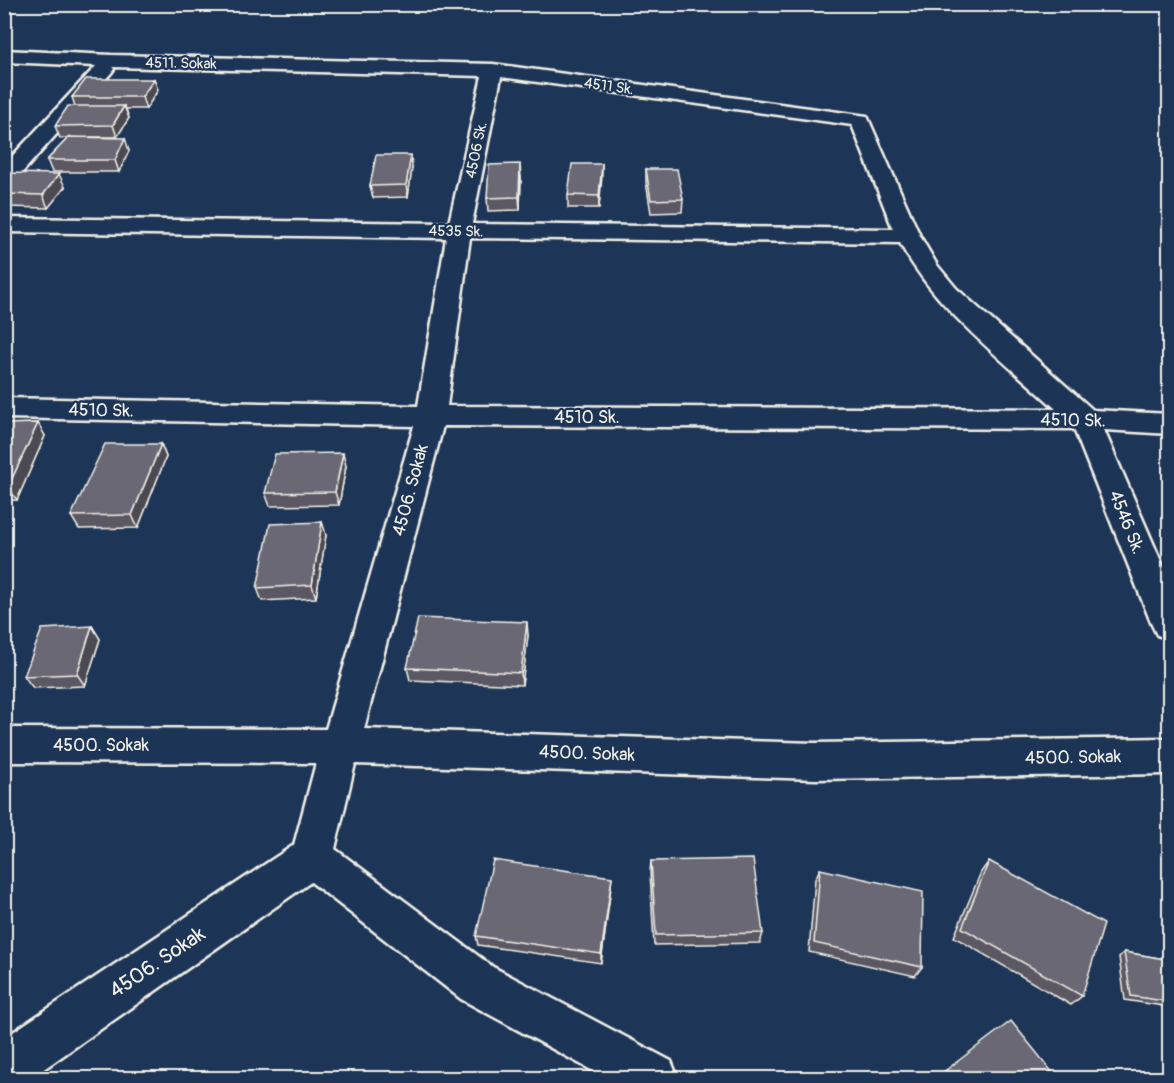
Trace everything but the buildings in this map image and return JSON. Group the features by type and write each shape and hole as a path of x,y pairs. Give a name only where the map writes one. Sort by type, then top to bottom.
{"street":[{"name":"4511. Sokak","path":"4,56 111,62 357,68"},
{"path":"4,179 111,62"},
{"name":"4511 Sk.","path":"357,68 493,70 860,120 908,236"},
{"name":"4506 Sk.","path":"459,231 493,70"},
{"name":"4535 Sk.","path":"4,225 908,236"},
{"name":"4506. Sokak","path":"4,1071 21,1055 312,857 340,746 431,416 459,231"},
{"path":"908,236 926,268 947,293 1085,419"},
{"name":"4510 Sk.","path":"4,408 431,416 1085,419 1170,423"},
{"name":"4546 Sk.","path":"1085,419 1170,625"},
{"name":"4500. Sokak","path":"4,745 340,746 814,761 1170,756"},
{"path":"312,857 477,983 654,1078"}]}
